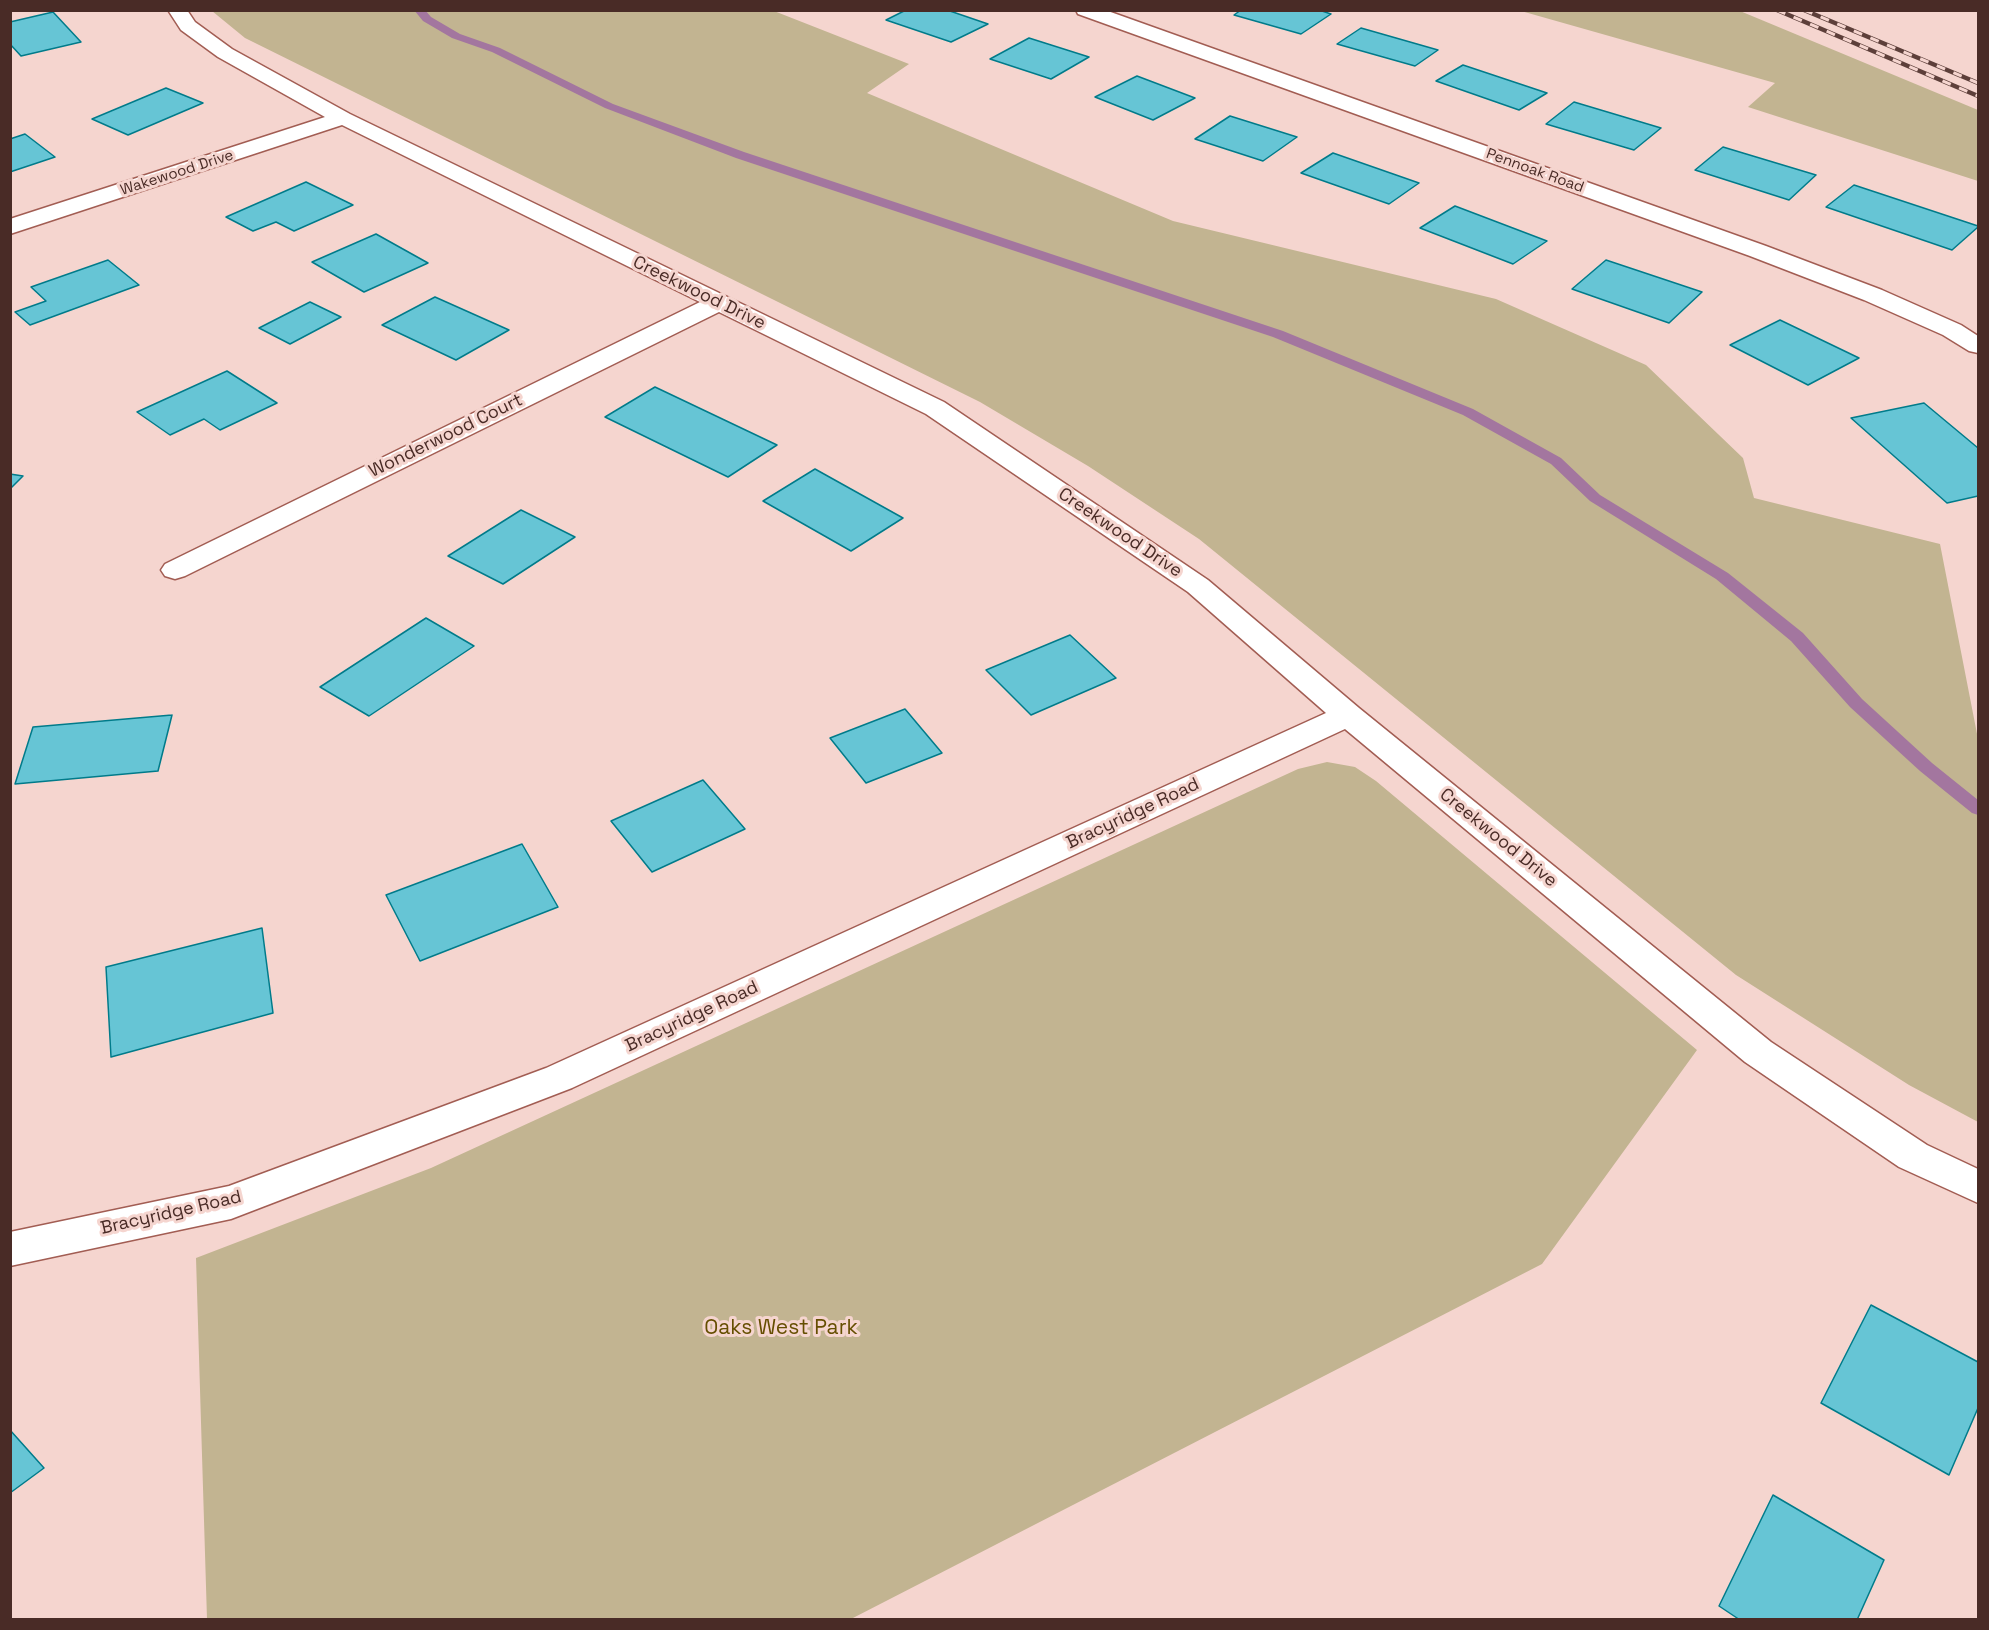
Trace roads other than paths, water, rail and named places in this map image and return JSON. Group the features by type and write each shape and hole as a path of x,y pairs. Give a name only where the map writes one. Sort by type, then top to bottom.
{"street":[{"name":"Creekwood Drive","path":"177,10 188,26 225,53 343,118 935,408 1198,586 1348,715 1758,1052 1913,1156 1978,1187"},
{"name":"Pennoak Road","path":"1085,10 1758,251 1873,295 1952,330 1978,346"},
{"name":"Wakewood Drive","path":"10,227 343,118"},
{"name":"Wonderwood Court","path":"175,570 718,303"},
{"name":"Bracyridge Road","path":"10,1249 231,1202 560,1078 1348,715"}],"waterway":[{"path":"419,10 427,19 456,36 496,50 609,106 740,155 1278,334 1468,412 1556,461 1595,498 1722,576 1797,637 1856,703 1926,767 1978,809"}],"railway":[{"path":"1777,10 1978,96"},
{"path":"1804,10 1978,83"}],"park label":[{"name":"Oaks West Park","path":"781,1328"}]}
